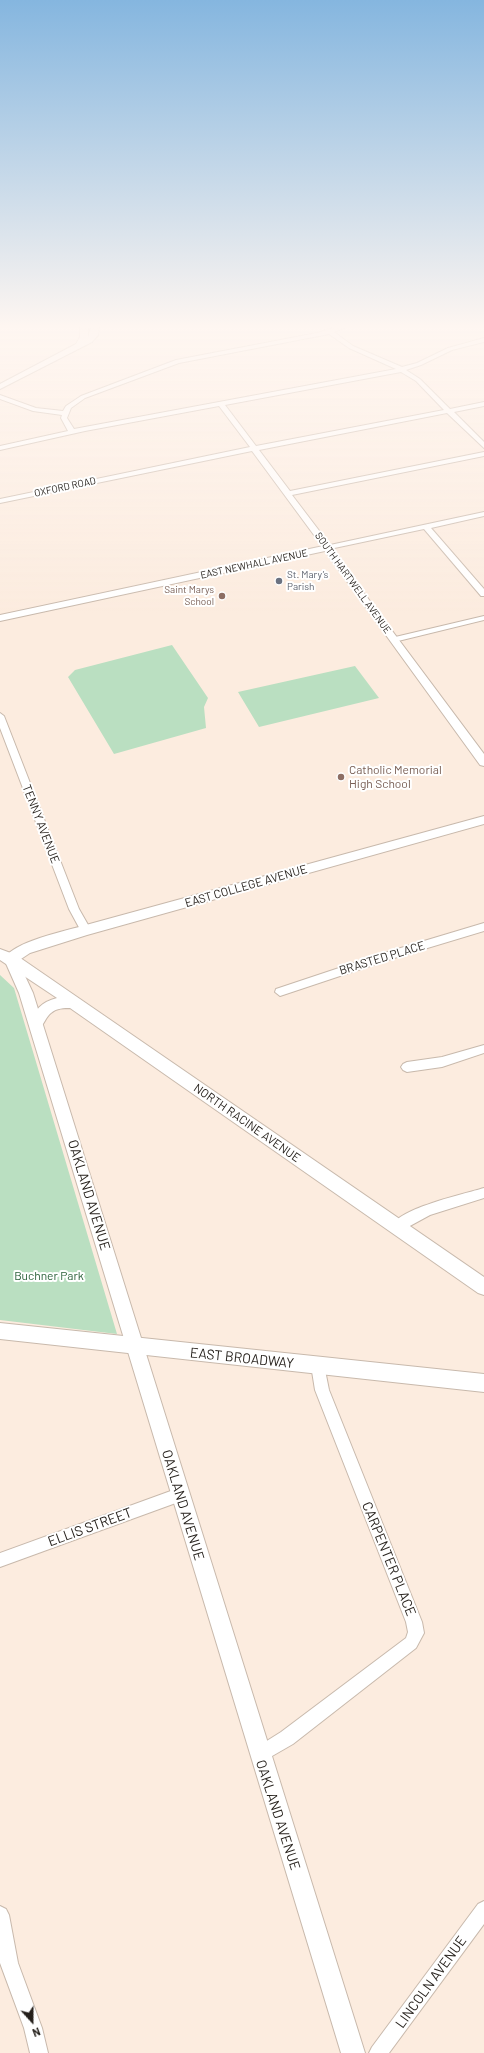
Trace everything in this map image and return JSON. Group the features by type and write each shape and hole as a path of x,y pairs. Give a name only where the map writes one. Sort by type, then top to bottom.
{"main road":[{"name":"NORTH RACINE AVENUE","path":"5,956 484,1287"},
{"path":"36,1024 41,1012 45,1009 58,1004 72,1002"},
{"name":"EAST BROADWAY","path":"0,1331 484,1383"}],"street":[{"path":"66,424 72,432"},
{"path":"0,448 116,424"},
{"name":"SOUTH HARTWELL AVENUE","path":"236,424 484,762"},
{"name":"OXFORD ROAD","path":"0,501 254,448 381,424"},
{"path":"461,424 484,446"},
{"path":"288,494 484,454"},
{"name":"EAST NEWHALL AVENUE","path":"0,618 484,514"},
{"path":"426,526 484,594"},
{"path":"394,640 484,618"},
{"name":"TENNY AVENUE","path":"0,716 3,732 74,909 86,930"},
{"name":"EAST COLLEGE AVENUE","path":"5,956 86,930 484,820"},
{"name":"BRASTED PLACE","path":"280,992 388,956 484,927"},
{"name":"OAKLAND AVENUE","path":"5,956 26,993 36,1024 179,1495 353,2053"},
{"path":"408,1068 442,1062 484,1049"},
{"path":"397,1227 405,1220 416,1215 484,1193"},
{"name":"CARPENTER PLACE","path":"260,1756 287,1738 411,1644 416,1632 414,1622 322,1390 318,1366"},
{"name":"ELLIS STREET","path":"0,1560 179,1495"},
{"name":"LINCOLN AVENUE","path":"378,2053 484,1910"},
{"path":"0,1916 9,1963 33,2028 39,2053"}],"green space":[{"path":"172,645 208,698 204,707 206,728 114,754 68,677 75,670"},
{"path":"355,666 379,698 259,727 238,692"},
{"name":"Buchner Park","path":"0,975 14,988 117,1334 0,1320"}],"place":[{"name":"St. Mary’s Parish","path":"279,581"},
{"name":"Saint Marys School","path":"222,596"},
{"name":"Catholic Memorial High School","path":"341,777"}]}
